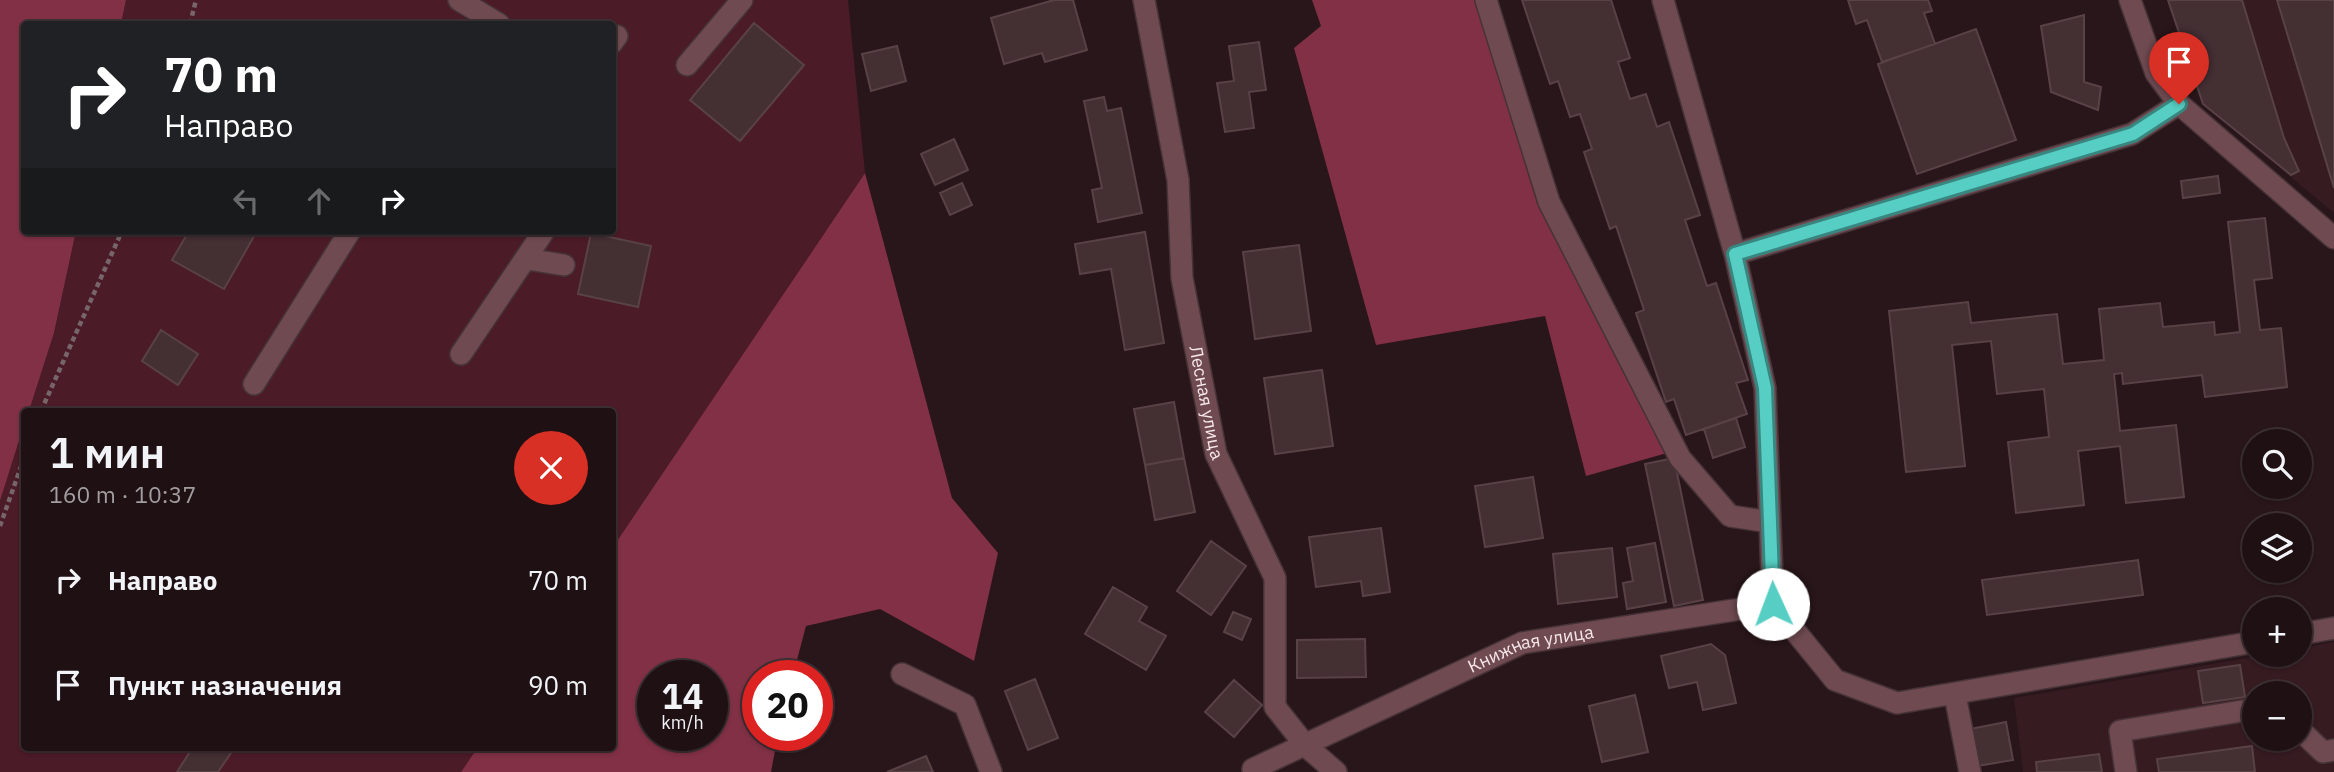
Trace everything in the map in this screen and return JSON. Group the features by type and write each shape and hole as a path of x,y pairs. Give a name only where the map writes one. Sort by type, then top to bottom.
{"street":[{"path":"459,0 488,16"},
{"path":"687,65 742,0"},
{"name":"Лесная улица","path":"1144,0 1178,180 1182,278 1216,454 1275,578 1275,708 1306,746 1336,772"},
{"path":"1486,0 1549,202 1680,458 1730,516 1770,522"},
{"path":"1662,0 1735,254 1765,388 1773,604 1835,680 1897,704 2242,644"},
{"path":"2130,0 2156,73 2179,104 2334,238"},
{"path":"1735,254 2133,134 2179,104"},
{"path":"254,384 347,235"},
{"path":"461,354 542,235"},
{"path":"527,259 564,265"},
{"name":"Книжная улица","path":"1250,770 1522,643 1773,604"},
{"path":"2312,632 2334,628"},
{"path":"902,674 965,705 991,772"},
{"path":"1955,695 1970,772"},
{"path":"2126,772 2120,731 2242,711"},
{"path":"2312,741 2323,752 2334,750"}],"path":[{"path":"191,21 196,0"},
{"path":"42,408 120,235"},
{"path":"0,526 21,466"}],"shaded area":[{"path":"0,0 126,0 122,21 21,21 21,235 75,235 54,333 30,408 21,408 21,434 0,501"},
{"path":"126,0 848,0 865,173 616,543 616,408 30,408 54,333 75,235 616,235 616,21 122,21"},
{"path":"1312,0 1475,0 1537,203 1667,453 1586,476 1545,316 1376,345 1294,48 1321,26"},
{"path":"2168,0 2334,0 2334,213 2203,104"},
{"path":"865,173 952,498 998,553 974,661 880,609 806,626 797,660 742,660 742,751 775,751 771,772 461,772 475,751 616,751 616,543"},
{"path":"21,434 21,751 475,751 461,772 0,772 0,501"},
{"path":"2334,642 2334,772 2023,772 2014,698 2242,659 2242,667 2312,667 2312,646"}],"building":[{"path":"1054,0 1073,0 1087,50 1045,62 1042,53 1004,64 991,18"},
{"path":"1522,0 1611,0 1630,58 1618,62 1630,99 1646,94 1657,127 1669,122 1700,215 1685,220 1707,286 1716,283 1748,380 1736,383 1747,414 1686,435 1674,399 1666,402 1636,313 1644,310 1616,226 1610,229 1584,152 1592,149 1580,114 1570,117 1558,81 1550,84"},
{"path":"1848,0 1928,0 1932,11 1924,13 1935,44 1882,62 1867,20 1856,24"},
{"path":"2168,0 2242,0 2284,138 2299,171 2291,175 2203,104"},
{"path":"2277,0 2334,0 2334,188"},
{"path":"2084,15 2084,82 2101,87 2098,110 2051,92 2041,26"},
{"path":"754,23 804,65 740,141 690,100"},
{"path":"1976,29 2016,140 1917,174 1878,64"},
{"path":"1259,42 1266,90 1249,92 1254,128 1225,132 1217,83 1234,81 1229,46"},
{"path":"897,46 906,81 871,91 862,54"},
{"path":"1104,97 1107,111 1121,108 1142,213 1098,222 1092,190 1102,188 1084,101"},
{"path":"954,139 968,170 935,185 921,154"},
{"path":"2218,176 2220,193 2183,198 2181,181"},
{"path":"962,183 972,205 950,215 940,193"},
{"path":"2265,218 2272,278 2254,280 2260,330 2281,328 2287,387 2205,397 2202,375 2123,384 2122,373 2114,374 2120,431 2176,425 2184,497 2126,503 2120,446 2078,451 2084,505 2016,513 2008,442 2049,437 2044,389 1997,394 1991,341 1952,345 1965,466 1906,472 1889,311 1968,302 1971,323 2057,314 2063,364 2104,360 2099,309 2160,303 2163,327 2214,322 2215,335 2240,332 2228,222"},
{"path":"1145,232 1164,343 1125,350 1111,269 1080,274 1075,244"},
{"path":"187,235 255,235 224,289 172,260"},
{"path":"591,235 651,246 638,307 578,294"},
{"path":"1299,245 1311,331 1255,339 1243,252"},
{"path":"161,330 198,354 178,385 142,361"},
{"path":"1322,370 1333,446 1275,454 1264,378"},
{"path":"1174,402 1184,458 1145,465 1134,409"},
{"path":"1736,418 1745,447 1713,458 1704,429"},
{"path":"1184,458 1195,512 1155,520 1145,465"},
{"path":"1674,458 1703,600 1674,606 1645,464"},
{"path":"1533,477 1543,538 1485,547 1475,486"},
{"path":"1381,528 1390,592 1363,596 1361,581 1316,587 1309,537"},
{"path":"1211,541 1246,566 1211,615 1177,591"},
{"path":"1655,543 1666,602 1627,609 1623,583 1633,581 1627,548"},
{"path":"1612,548 1617,597 1558,604 1553,554"},
{"path":"2138,560 2143,595 1987,615 1982,580"},
{"path":"1113,587 1147,607 1139,621 1166,636 1146,670 1085,634"},
{"path":"1233,612 1251,619 1242,640 1224,632"},
{"path":"1365,639 1366,677 1297,678 1297,640"},
{"path":"1711,644 1725,655 1736,703 1703,710 1697,682 1669,688 1661,656"},
{"path":"2240,665 2242,697 2203,703 2198,671"},
{"path":"1035,679 1058,738 1028,750 1005,691"},
{"path":"1234,680 1262,705 1234,737 1205,712"},
{"path":"1635,695 1648,752 1602,762 1589,706"},
{"path":"2006,722 2013,760 1977,766 1970,729"},
{"path":"2242,747 2242,751 2253,751 2255,772 2159,772 2157,759"},
{"path":"190,751 232,751 218,772 177,772"},
{"path":"2099,754 2102,772 2037,772 2036,762"},
{"path":"926,756 933,772 887,772"}],"route":[{"path":"1773,604 1765,388 1735,254 2133,134 2179,104"}]}
